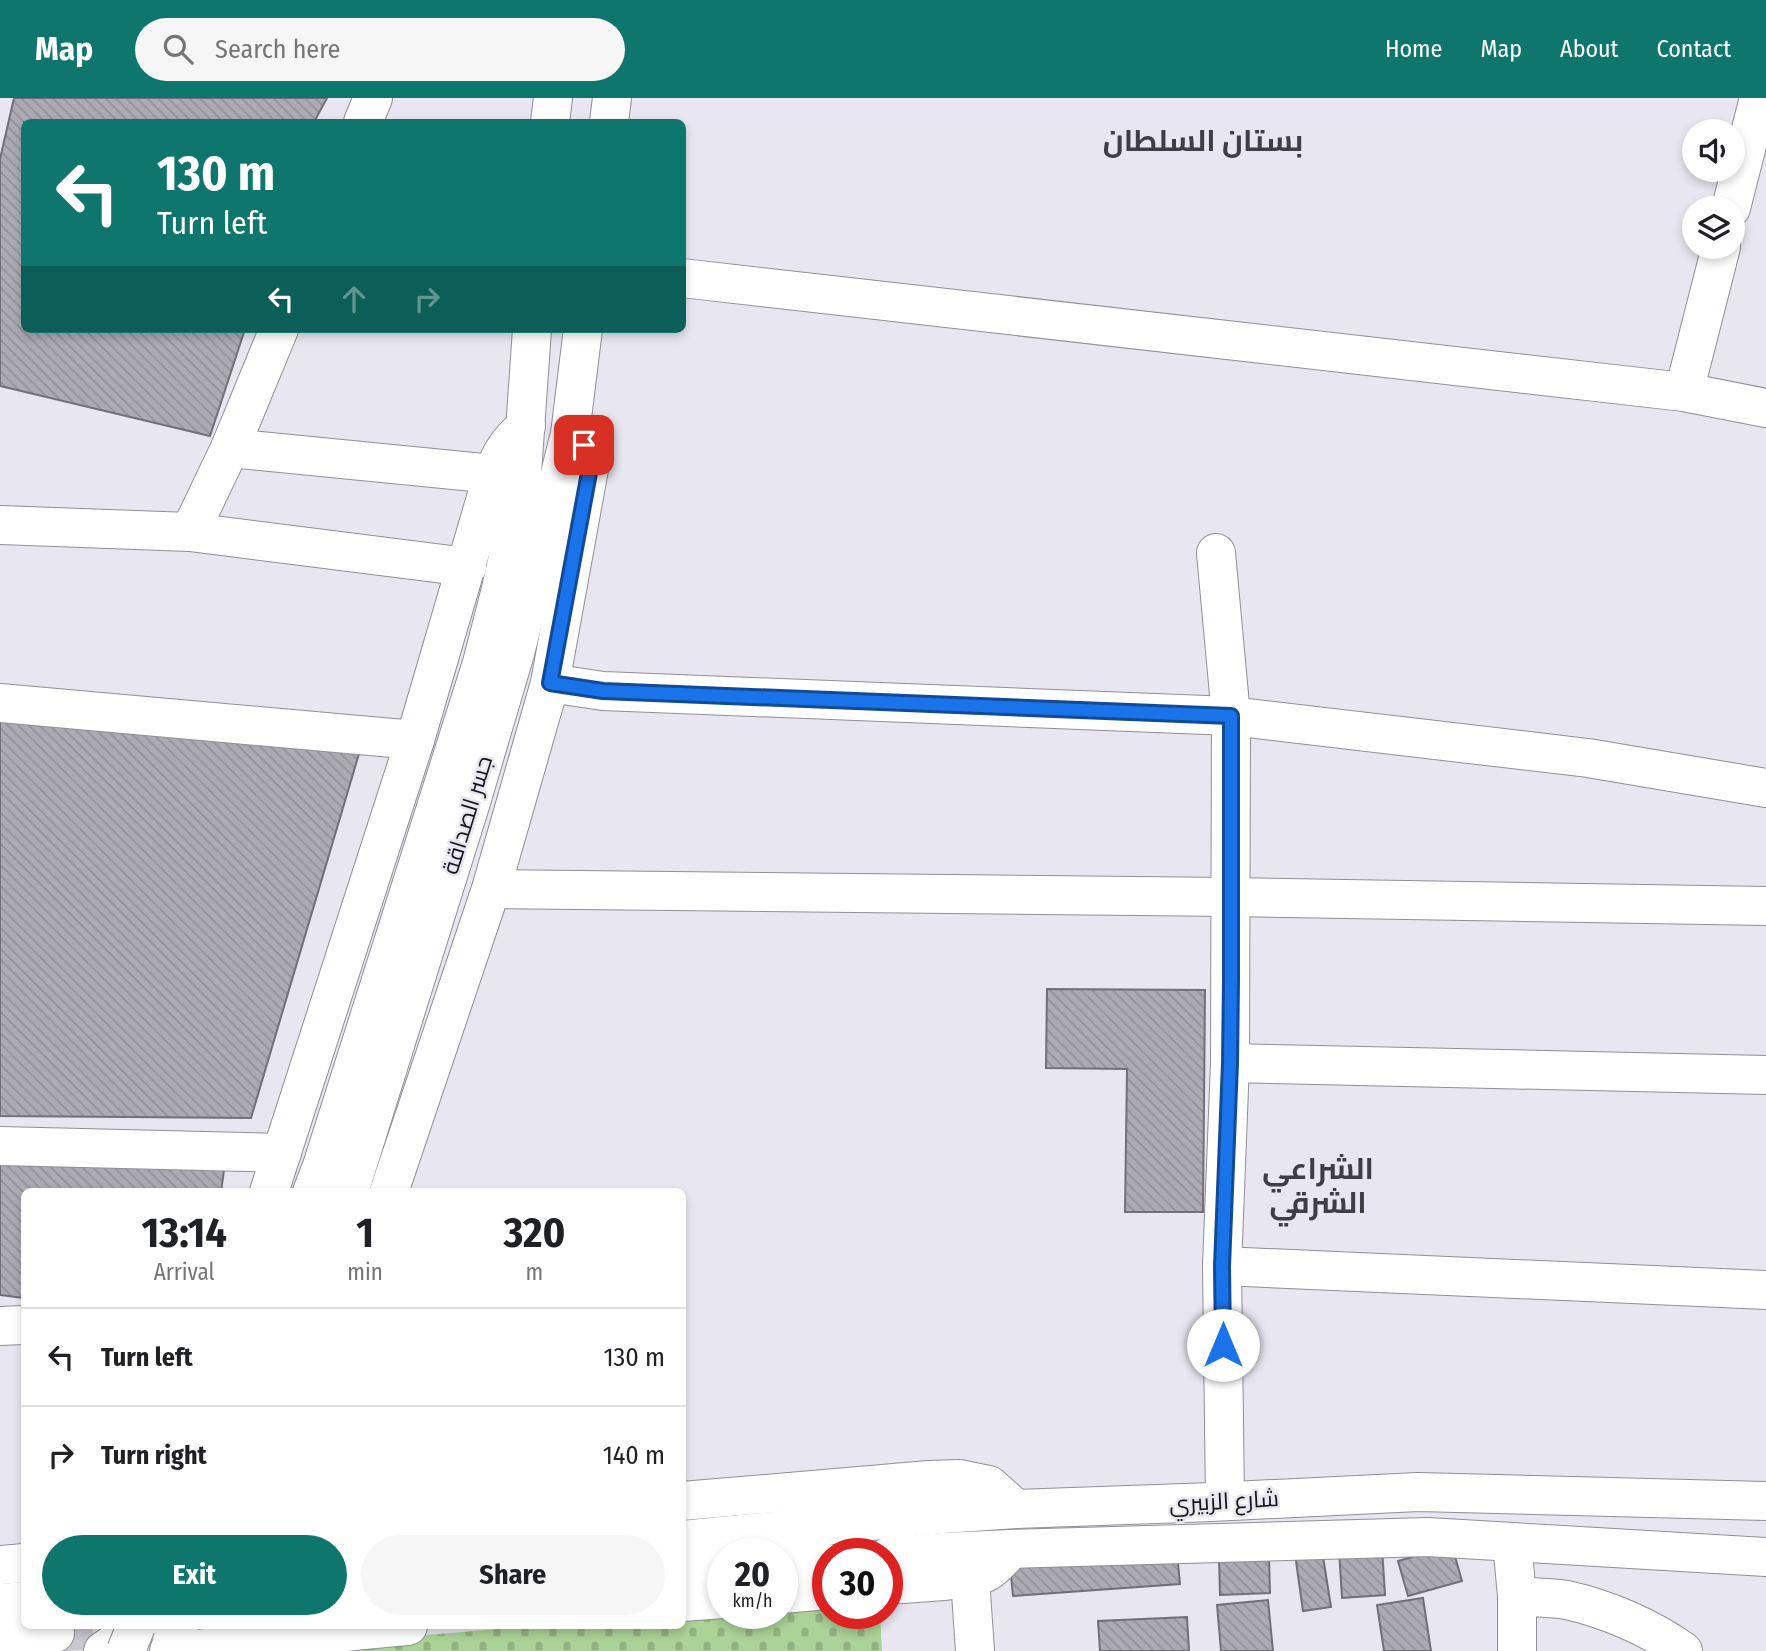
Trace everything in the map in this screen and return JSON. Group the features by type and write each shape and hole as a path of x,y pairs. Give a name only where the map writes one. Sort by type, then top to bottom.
{"street":[{"path":"364,119 373,98"},
{"path":"551,119 553,98"},
{"path":"609,119 612,98"},
{"path":"1734,196 1759,98"},
{"path":"1684,392 1718,259"},
{"path":"686,278 1684,392 1766,408"},
{"path":"190,532 230,448 277,333"},
{"path":"270,1188 415,740 467,567 512,484 526,426 532,333"},
{"name":"جسر الصداقة","path":"351,1188 515,653 570,434 583,333"},
{"path":"390,1188 491,889 550,683 591,457 584,445 570,434"},
{"path":"230,448 512,484"},
{"name":"جسر الصداقة","path":"314,1188 482,663 501,589 512,484"},
{"path":"0,525 190,532 467,567"},
{"path":"1216,553 1231,716 1230,1063 1222,1266 1225,1501"},
{"path":"550,683 617,692 1231,716 1588,758 1766,788"},
{"path":"0,704 415,740"},
{"path":"491,889 1766,906"},
{"path":"1230,1063 1766,1075"},
{"path":"0,1146 282,1153"},
{"path":"1222,1266 1766,1290"},
{"path":"0,1326 21,1325"},
{"path":"686,1501 929,1479 960,1479 989,1485 1016,1509"},
{"name":"شارع الزبيري","path":"686,1540 1016,1509 1418,1492 1766,1501"},
{"name":"شارع الزبيري","path":"903,1556 1012,1549 1428,1537 1766,1557"},
{"path":"1512,1542 1517,1596 1517,1651"},
{"path":"903,1584 970,1578 984,1574 1012,1549"},
{"path":"0,1565 21,1563"},
{"path":"686,1576 707,1574"},
{"path":"970,1578 975,1651"},
{"path":"1517,1596 1565,1600 1608,1611 1667,1640 1683,1651"},
{"path":"686,1602 707,1600"},
{"path":"0,1603 21,1601"},
{"path":"97,1651 105,1629"},
{"path":"103,1651 133,1629"},
{"path":"126,1651 136,1629"},
{"path":"171,1651 178,1629"},
{"path":"171,1651 213,1638 372,1629"},
{"path":"0,1637 55,1633"}],"green space":[{"path":"812,1601 812,1629 881,1629 882,1651 342,1651 367,1640 497,1629 686,1629 686,1613 707,1613 707,1629 798,1629 798,1603"}],"building":[{"path":"14,98 327,98 316,119 21,119 21,333 244,333 210,436 0,386 0,159"},
{"path":"0,708 361,747 251,1118 0,1116"},
{"path":"1047,989 1205,990 1203,1212 1125,1212 1127,1069 1046,1068"},
{"path":"0,1154 225,1163 222,1188 21,1188 21,1298 0,1295"},
{"path":"1321,1544 1331,1607 1303,1611 1294,1547"},
{"path":"1452,1546 1462,1581 1408,1596 1398,1561"},
{"path":"1382,1547 1385,1595 1342,1598 1339,1550"},
{"path":"1177,1553 1180,1584 1013,1596 1010,1565"},
{"path":"1269,1557 1270,1593 1220,1595 1219,1559"},
{"path":"1423,1598 1431,1651 1384,1651 1377,1605"},
{"path":"1268,1600 1273,1651 1221,1651 1217,1605"},
{"path":"1187,1617 1189,1651 1100,1651 1098,1621"}],"tunnel":[{"path":"55,1633 102,1629"}],"district":[{"name":"بستان السلطان","path":"1203,141"},
{"name":"الشراعي الشرقي","path":"1318,1186"}],"route":[{"path":"584,445 591,457 589,473 550,683 603,691 1231,716 1230,1063 1222,1266 1223,1345"}]}
